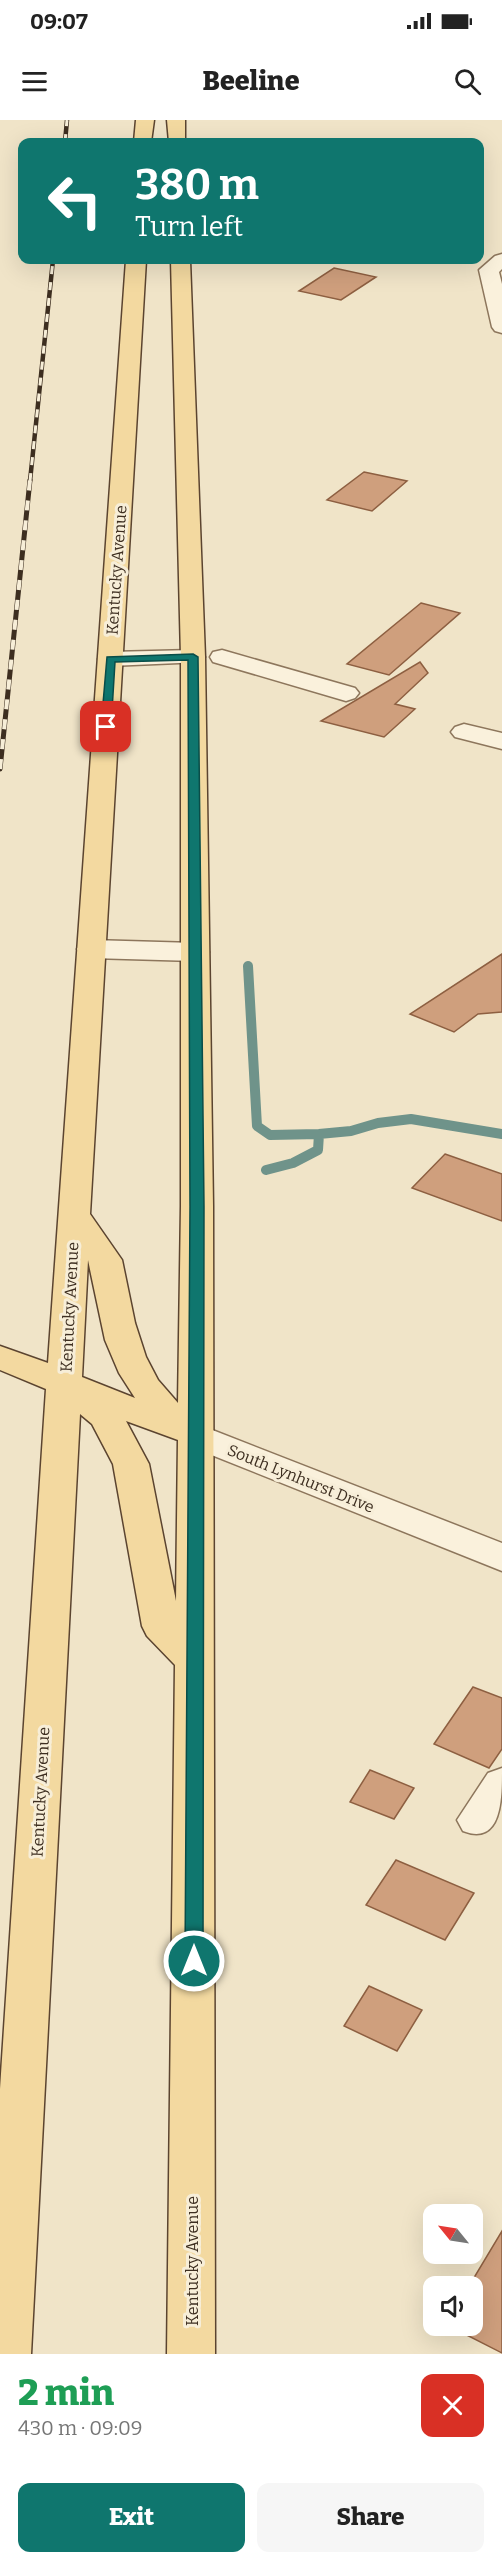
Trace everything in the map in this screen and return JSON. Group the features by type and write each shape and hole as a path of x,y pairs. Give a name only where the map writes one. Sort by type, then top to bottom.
{"main road":[{"path":"143,138 145,120"},
{"path":"176,120 177,138"},
{"name":"Kentucky Avenue","path":"7,2354 74,1215 136,264"},
{"name":"Kentucky Avenue","path":"181,264 193,657 195,952 197,1436 192,2354"},
{"path":"74,1215 96,1242 106,1263 118,1327 134,1370 163,1410 176,1423 197,1436"},
{"name":"South Lynhurst Drive","path":"0,1357 197,1436"},
{"path":"65,1382 105,1416 120,1440 130,1464 140,1505 161,1626 196,1663"}],"street":[{"path":"502,260 489,270 502,327"},
{"path":"110,659 193,657"},
{"path":"222,657 346,693"},
{"path":"464,732 502,741"},
{"path":"91,949 195,952"},
{"name":"South Lynhurst Drive","path":"197,1436 502,1558"},
{"path":"478,1820 502,1784"}],"building":[{"path":"334,268 376,277 341,300 299,291"},
{"path":"364,472 407,481 372,511 327,500"},
{"path":"421,603 460,613 389,675 347,664"},
{"path":"420,662 428,673 395,704 415,709 384,737 321,721"},
{"path":"502,954 502,1012 478,1014 454,1032 410,1014"},
{"path":"445,1154 502,1174 502,1221 412,1188"},
{"path":"473,1687 502,1698 502,1749 489,1768 434,1744"},
{"path":"370,1770 414,1788 394,1819 350,1802"},
{"path":"396,1860 474,1893 445,1940 366,1905"},
{"path":"369,1986 422,2010 397,2051 344,2026"},
{"path":"502,2231 502,2353 469,2336 483,2336 483,2276 475,2276"}],"waterway":[{"path":"248,966 257,1126 270,1135 319,1134"},
{"path":"319,1134 351,1131 378,1123 411,1119 502,1134"},
{"path":"266,1170 293,1163 318,1150 319,1134"}],"railway":[{"path":"65,138 67,120"},
{"path":"30,481 53,264"},
{"path":"0,769 30,480"}],"route":[{"path":"106,727 110,659 193,657 197,1206 194,1961"}]}
